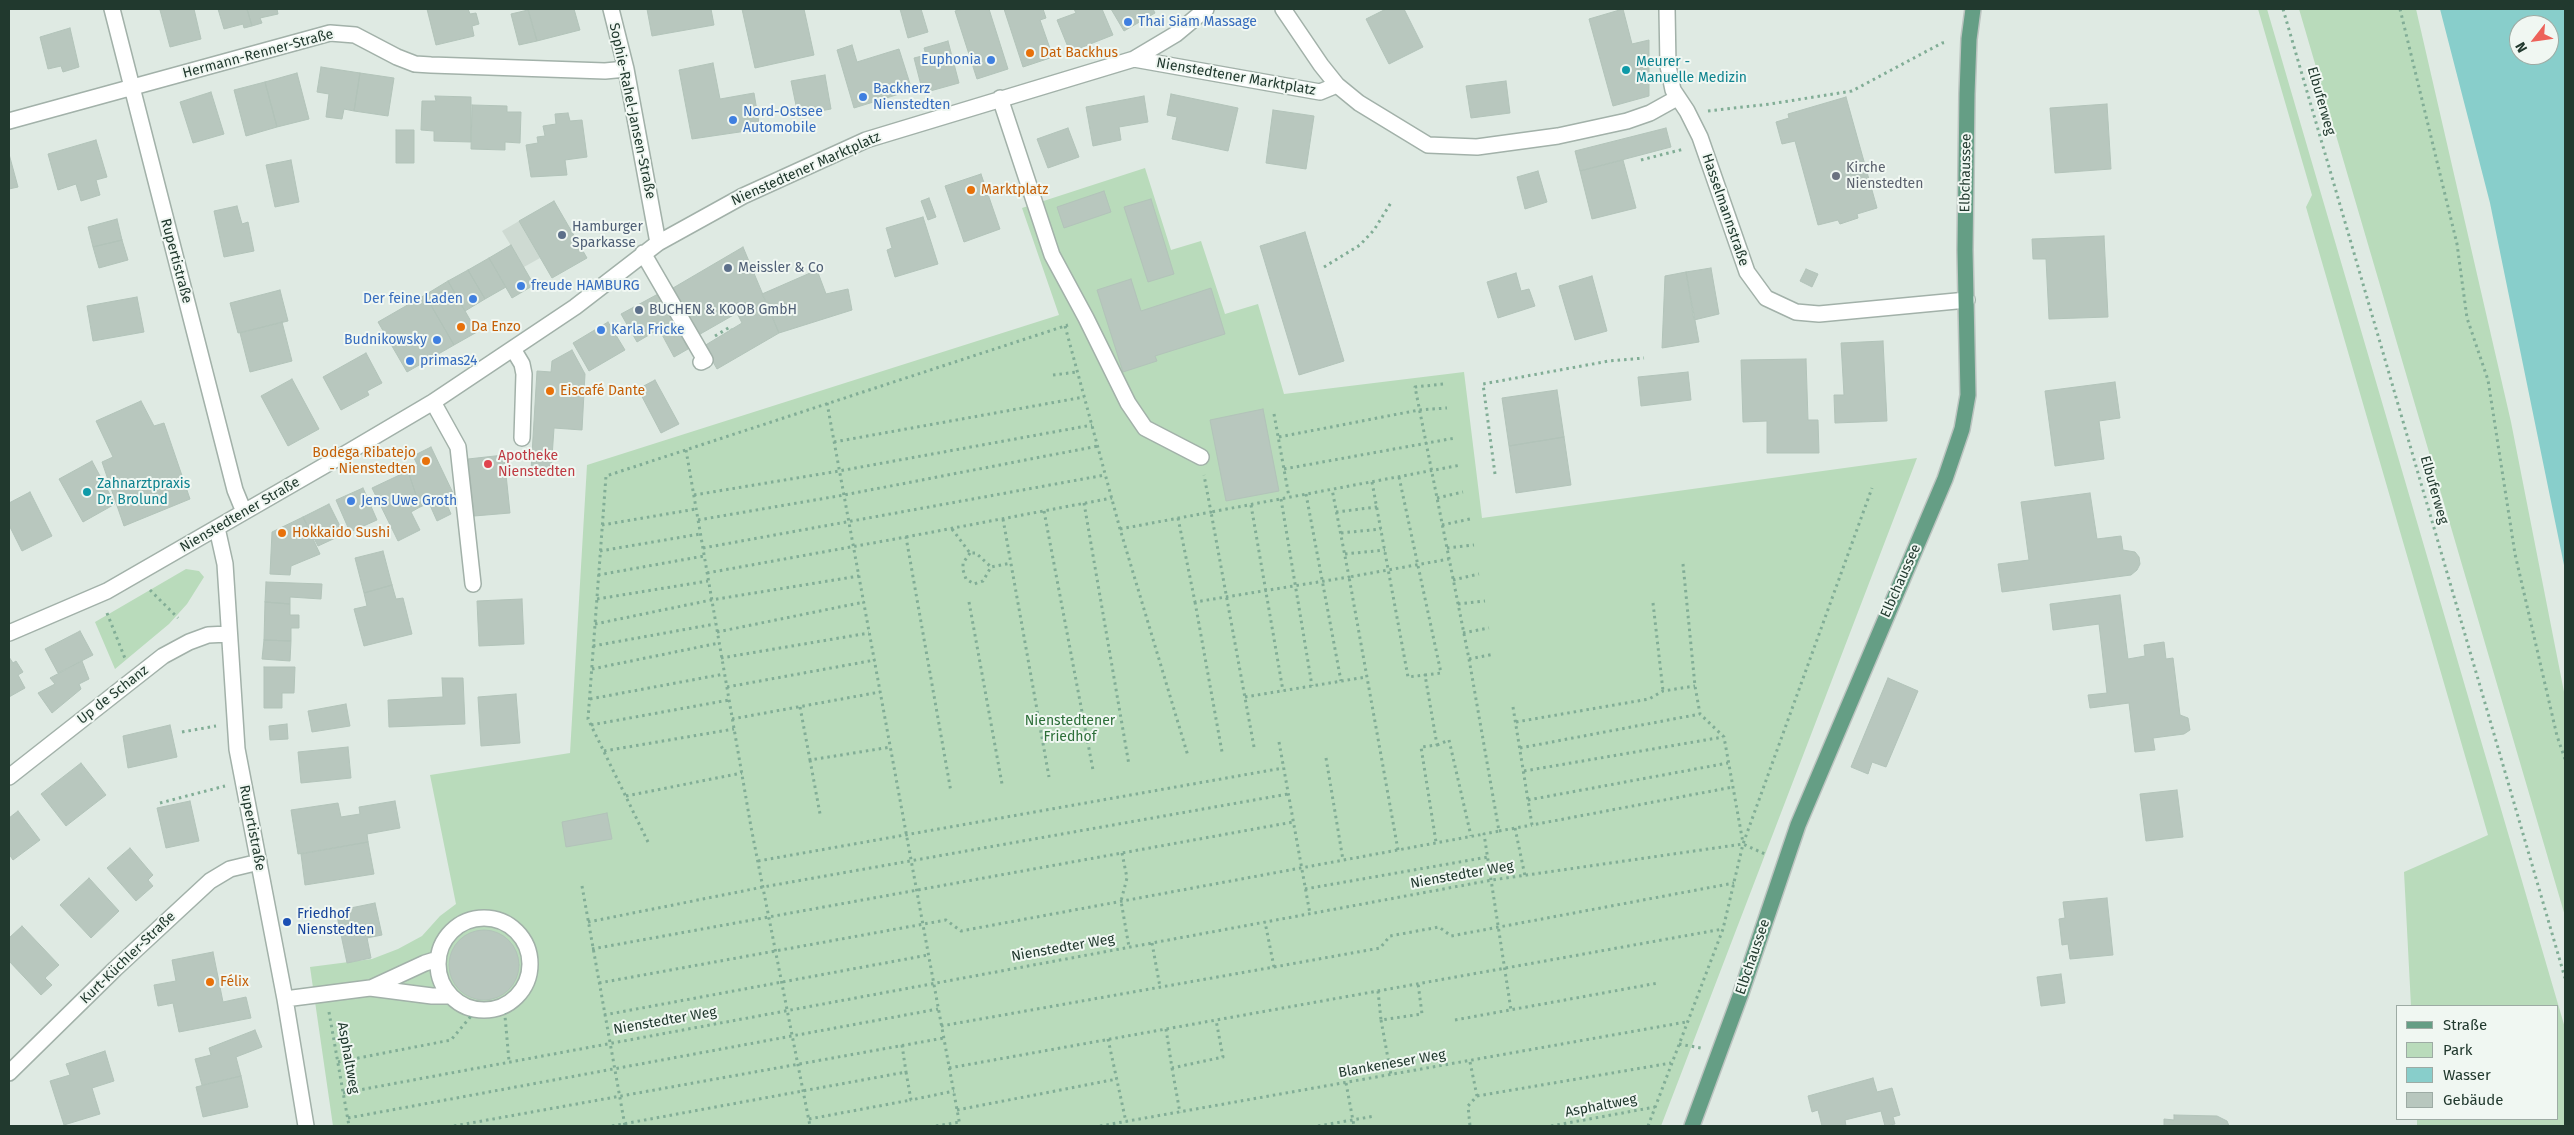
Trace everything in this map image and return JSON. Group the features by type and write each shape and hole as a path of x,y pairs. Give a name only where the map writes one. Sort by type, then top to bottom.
{"main road":[{"name":"Elbchaussee","path":"1692,1126 1740,996 1798,825 1849,701 1945,479 1962,429 1968,395 1965,250 1969,39 1973,9"}],"street":[{"name":"Rupertistraße","path":"112,9 130,88 233,481 244,512"},
{"name":"Sophie-Rahel-Jansen-Straße","path":"611,9 626,69 658,243"},
{"name":"Nienstedtener Marktplatz","path":"658,243 743,196 866,140 1134,59 1176,34 1206,9"},
{"name":"Nienstedtener Marktplatz","path":"1283,9 1321,66 1337,85 1359,103 1428,145 1451,148 1519,143 1606,127 1650,113 1677,98"},
{"name":"Hasselmannstraße","path":"1667,9 1668,66 1677,98 1692,119 1700,137 1740,256 1752,281 1766,298 1796,312 1819,314 1967,300"},
{"name":"Hermann-Renner-Straße","path":"9,121 330,33 342,32 369,41 415,64 596,71 626,69"},
{"name":"Nienstedtener Marktplatz","path":"1134,59 1320,92 1337,85"},
{"path":"1000,98 1052,255 1128,403 1146,428 1201,457"},
{"name":"Nienstedtener Straße","path":"9,633 107,591 433,402 575,307 658,243"},
{"path":"643,253 705,360 701,362"},
{"path":"513,349 522,364 524,374 522,438"},
{"path":"433,402 458,447 473,584"},
{"name":"Rupertistraße","path":"217,528 225,564 228,634 237,749 285,999 306,1126"},
{"name":"Up de Schanz","path":"9,777 163,656 189,642 208,635 228,634"},
{"name":"Kurt-Küchler-Straße","path":"9,1073 115,969 210,881 230,869 259,862"},
{"path":"480,918 504,922 515,930 524,942 529,956 529,970 525,984 516,996 504,1005 491,1009 467,1007 451,996 443,985 438,959 441,947 456,927 480,918"},
{"path":"370,988 438,959"},
{"path":"285,999 370,988 432,996 451,996"}],"path":[{"name":"Elbuferweg","path":"2282,9 2565,978"},
{"path":"2400,9 2458,244 2466,318 2488,380 2515,554 2565,760"},
{"path":"1692,119 1712,109 1770,104 1852,91 1942,43 1969,39"},
{"path":"1641,160 1688,148"},
{"path":"1324,267 1360,245 1374,230 1392,201"},
{"path":"648,842 588,719 606,476 1065,326 1120,529 1188,756"},
{"path":"707,340 731,329"},
{"path":"1495,474 1483,384 1608,361 1644,358"},
{"path":"1053,375 1077,372"},
{"path":"1443,384 1415,387 1469,658 1499,831"},
{"path":"834,442 1084,397"},
{"path":"827,403 960,1124 936,1126"},
{"path":"1279,437 1419,410 1447,408"},
{"path":"1274,414 1289,497"},
{"path":"694,495 840,471 1092,425"},
{"path":"1284,469 1455,438"},
{"path":"698,520 844,495 1098,446"},
{"path":"686,450 758,861 810,1126"},
{"path":"1201,457 1254,747"},
{"path":"1120,529 1461,466"},
{"path":"703,548 1105,475"},
{"path":"1372,482 1408,677 1441,673 1399,477"},
{"path":"1648,1126 1723,929 1743,844 1872,488"},
{"path":"1332,490 1398,850"},
{"path":"1437,498 1464,492"},
{"path":"1306,494 1341,681"},
{"path":"707,573 906,538 1112,498"},
{"path":"1281,499 1312,686"},
{"path":"1084,503 1129,765"},
{"path":"1251,505 1283,691"},
{"path":"1336,512 1377,506"},
{"path":"602,525 696,509"},
{"path":"1044,511 1093,770"},
{"path":"1178,518 1222,752"},
{"path":"1002,519 1049,777"},
{"path":"1442,525 1470,519"},
{"path":"952,528 970,553"},
{"path":"1341,533 1381,529"},
{"path":"600,551 700,534"},
{"path":"906,538 951,792"},
{"path":"1447,548 1474,545"},
{"path":"1345,554 1384,550"},
{"path":"970,553 963,563 966,579 974,584 983,581 991,567 1011,563"},
{"path":"970,553 976,553 991,567"},
{"path":"598,575 704,556"},
{"path":"1195,602 1448,559"},
{"path":"1683,564 1695,686 1700,714 1724,737 1743,844"},
{"path":"1453,580 1479,574"},
{"path":"594,624 711,600 859,576"},
{"path":"597,599 708,581"},
{"path":"148,588 178,618"},
{"path":"1458,604 1485,601"},
{"path":"717,632 864,602"},
{"path":"969,602 1002,784"},
{"path":"1653,603 1662,691"},
{"path":"106,610 127,663"},
{"path":"593,646 716,624"},
{"path":"1463,633 1489,628"},
{"path":"721,658 869,633"},
{"path":"592,669 719,643"},
{"path":"1469,658 1494,654"},
{"path":"727,687 874,660"},
{"path":"590,699 724,674"},
{"path":"1425,675 1437,745"},
{"path":"1245,697 1366,677"},
{"path":"1516,722 1649,698 1662,691 1695,686"},
{"path":"732,719 880,692"},
{"path":"591,725 729,700"},
{"path":"1513,706 1532,825"},
{"path":"800,707 820,814"},
{"path":"1520,748 1700,714"},
{"path":"182,732 216,726"},
{"path":"604,751 734,729"},
{"path":"1524,771 1724,737"},
{"path":"1436,842 1421,748 1450,740 1471,836"},
{"path":"1279,742 1310,914"},
{"path":"810,760 891,747"},
{"path":"1326,758 1343,860"},
{"path":"1528,800 1728,763"},
{"path":"758,861 1283,768"},
{"path":"626,796 742,773"},
{"path":"160,803 228,785"},
{"path":"598,983 946,920 962,931 1733,787"},
{"path":"588,922 764,887 1288,794"},
{"path":"592,949 1293,822"},
{"path":"1515,828 1526,876"},
{"path":"1484,834 1511,1010"},
{"path":"1743,844 1764,853 1783,867"},
{"name":"Nienstedter Weg","path":"343,1093 1492,880 1743,844"},
{"path":"1122,853 1127,878 1121,901 1128,947"},
{"path":"1305,888 1488,857"},
{"path":"941,1026 1380,948 1390,936 1439,927 1451,936 1734,883"},
{"path":"582,886 625,1125"},
{"path":"1265,922 1274,967"},
{"path":"950,1068 1723,929"},
{"path":"1152,943 1160,987"},
{"path":"604,1015 928,955"},
{"path":"1381,1020 1422,1014 1418,983"},
{"path":"1455,1020 1658,983"},
{"path":"1378,991 1391,1075"},
{"name":"Asphaltweg","path":"326,994 349,1126"},
{"path":"504,1005 509,1061"},
{"path":"338,1062 451,1040 477,1009"},
{"path":"348,1118 938,1009"},
{"path":"1172,1068 1223,1057 1216,1020"},
{"name":"Blankeneser Weg","path":"1100,1126 1470,1062 1686,1022"},
{"path":"1166,1029 1180,1112"},
{"path":"454,1126 944,1038"},
{"path":"1108,1039 1126,1122"},
{"path":"902,1045 911,1100"},
{"path":"1470,1062 1477,1096"},
{"path":"1470,1126 1468,1106 1477,1096 1672,1063"},
{"path":"612,1126 906,1072"},
{"path":"957,1110 1117,1079"},
{"path":"1346,1083 1354,1126"},
{"path":"809,1119 954,1091"},
{"name":"Asphaltweg","path":"1551,1126 1655,1107"},
{"path":"1318,1126 1375,1116"}],"shaded area":[{"path":"519,221 540,258 524,267 502,231"}],"green space":[{"path":"2258,9 2267,9 2558,1005 2411,1005 2404,872 2488,835 2306,207 2312,195"},
{"path":"2299,9 2416,9 2511,422 2565,697 2565,916"},
{"name":"Nienstedtener Friedhof","path":"1145,168 1171,250 1201,241 1225,314 1258,304 1284,394 1464,372 1482,518 1917,458 1661,1126 333,1126 310,967 372,959 398,949 422,936 440,916 456,904 430,775 570,753 587,465 1059,315 1022,208"},
{"path":"186,569 199,571 204,577 187,604 169,624 115,669 95,622"},
{"path":"2559,1007 2565,1028 2565,1126 2417,1126 2417,1120 2559,1120"}],"water":[{"path":"2440,9 2565,9 2565,570 2490,203"}],"building":[{"path":"194,9 201,39 170,47 160,10"},
{"path":"218,9 247,9 252,26 244,28 243,24 224,29"},
{"path":"247,9 277,9 278,14 260,18 262,23 252,26"},
{"path":"427,9 468,9 470,14 476,13 479,24 472,26 474,36 436,45"},
{"path":"528,9 574,9 580,30 537,41"},
{"path":"647,9 711,9 714,25 652,36"},
{"path":"742,9 804,9 814,55 755,68"},
{"path":"900,9 921,9 928,32 908,38"},
{"path":"963,9 989,9 1008,69 977,79 955,11"},
{"path":"1004,9 1043,9 1046,18 1040,20 1053,57 1023,67"},
{"path":"1074,9 1102,9 1113,35 1070,52 1057,20 1076,13"},
{"path":"1111,9 1153,9 1155,13 1124,31"},
{"path":"1386,9 1404,9 1423,47 1389,64 1366,19"},
{"name":"Meurer - Manuelle Medizin","path":"1623,9 1632,44 1649,40 1649,96 1613,106 1589,19"},
{"path":"528,10 537,41 519,45 511,14"},
{"path":"70,28 79,67 63,72 61,66 48,69 40,37"},
{"path":"948,41 959,83 923,93 914,58 926,55 924,48"},
{"path":"852,45 857,62 899,49 912,90 854,108 837,50"},
{"path":"713,63 720,99 754,93 760,129 692,139 679,70"},
{"path":"321,67 360,73 354,111 344,109 342,119 326,117 329,94 317,92"},
{"path":"297,73 309,119 277,127 265,82"},
{"path":"360,73 394,78 388,116 354,111"},
{"path":"825,75 831,109 798,115 791,81"},
{"path":"1506,81 1510,113 1471,118 1466,86"},
{"path":"265,82 277,127 246,136 234,90"},
{"path":"211,92 224,134 193,143 180,102"},
{"path":"1171,94 1238,108 1228,151 1172,139 1177,117 1167,115"},
{"path":"435,96 471,97 471,142 434,141 434,131 421,130 422,101 436,101"},
{"path":"1144,96 1148,122 1119,127 1121,140 1093,146 1086,107"},
{"name":"Kirche Nienstedten","path":"1846,97 1877,208 1857,214 1858,218 1840,224 1838,220 1818,225 1795,141 1782,144 1776,122 1789,118 1788,114"},
{"path":"2107,104 2111,169 2055,173 2050,108"},
{"path":"472,105 507,106 507,112 521,112 520,143 505,142 505,150 471,149"},
{"path":"1273,110 1314,116 1306,169 1266,163"},
{"path":"568,113 570,121 582,120 587,157 565,160 567,175 531,177 526,145 538,143 537,137 545,136 543,126 556,124 555,114"},
{"path":"1068,128 1079,157 1048,168 1037,139"},
{"path":"1666,128 1671,147 1580,171 1575,151"},
{"path":"396,130 414,130 414,163 396,163"},
{"path":"96,140 107,177 96,180 100,195 81,201 76,184 58,190 48,154"},
{"path":"9,154 18,187 9,189"},
{"path":"291,160 299,202 275,207 266,165"},
{"path":"1623,160 1636,208 1592,219 1580,171"},
{"path":"1538,171 1547,202 1525,209 1517,177"},
{"path":"981,174 1000,229 964,242 945,186"},
{"path":"1104,191 1111,212 1064,228 1057,207"},
{"path":"929,198 936,217 928,220 921,201"},
{"path":"1151,199 1174,274 1148,282 1124,207"},
{"path":"554,201 587,258 552,278 519,221"},
{"path":"237,206 242,224 248,222 254,251 224,257 214,211"},
{"path":"923,217 938,264 895,277 887,250 892,248 886,228"},
{"path":"117,219 122,240 93,247 88,227"},
{"path":"1305,232 1344,361 1299,375 1260,246"},
{"path":"2104,236 2108,317 2049,319 2046,259 2033,259 2032,239"},
{"path":"122,240 128,260 99,268 93,247"},
{"path":"511,245 534,285 512,298 489,258"},
{"path":"743,247 779,333 717,369 704,346 742,323 737,313 695,337 680,312 685,309 673,288"},
{"path":"489,258 506,287 485,299 468,270"},
{"path":"1711,268 1719,314 1694,320 1686,272"},
{"path":"1806,269 1818,274 1812,287 1800,281"},
{"path":"468,270 485,299 465,311 448,281"},
{"path":"817,270 826,294 848,289 852,310 779,333 762,294"},
{"path":"1686,272 1699,342 1662,348 1665,276"},
{"path":"1516,273 1521,291 1529,289 1535,306 1498,318 1487,282"},
{"path":"1592,276 1607,331 1575,340 1559,286"},
{"path":"1131,279 1141,311 1211,288 1225,334 1155,356 1157,361 1123,372 1097,290"},
{"path":"448,281 477,332 454,345 425,295"},
{"path":"280,290 288,321 238,333 230,303"},
{"path":"658,294 688,349 674,357 659,329 637,342 621,314"},
{"path":"425,295 454,345 407,372 378,322"},
{"path":"137,297 144,332 93,341 87,306"},
{"path":"282,322 292,361 250,372 240,333"},
{"path":"608,322 625,350 589,371 573,343"},
{"path":"1883,341 1887,421 1835,423 1834,395 1844,395 1841,343"},
{"path":"572,350 585,374 582,430 554,428 551,472 531,471 537,371 551,372 552,361"},
{"path":"366,353 382,383 367,391 369,395 341,410 323,377"},
{"path":"1806,359 1808,420 1818,420 1819,453 1767,453 1767,421 1743,422 1741,360"},
{"path":"1688,372 1691,400 1641,406 1638,377"},
{"path":"292,379 319,429 288,446 261,396"},
{"path":"655,380 679,424 661,433 638,389"},
{"path":"2115,382 2120,418 2099,421 2104,459 2055,466 2045,391"},
{"path":"1557,390 1564,437 1509,446 1502,398"},
{"path":"141,401 154,426 164,423 190,499 124,526 102,462 113,457 96,421"},
{"path":"1263,409 1279,491 1226,501 1210,420"},
{"path":"1564,437 1571,485 1516,493 1509,446"},
{"path":"431,447 453,493 444,498 451,514 437,521 429,503 420,507 408,471 418,466 413,456"},
{"path":"504,455 510,513 474,516 468,459"},
{"name":"Zahnarztpraxis Dr. Brolund","path":"92,461 115,504 83,522 59,479"},
{"path":"408,471 420,507 411,512 420,530 398,541 372,488"},
{"path":"363,488 377,520 350,532 336,500"},
{"path":"30,492 52,536 22,551 9,525 9,503"},
{"path":"2090,493 2097,539 2121,536 2123,550 2135,552 2139,557 2140,564 2137,570 2131,575 2002,592 1998,564 2029,560 2021,502"},
{"path":"329,504 344,534 318,546 303,517"},
{"path":"303,517 320,554 291,566 290,575 270,574 272,532"},
{"path":"383,551 392,585 364,593 355,558"},
{"path":"266,582 322,584 321,599 290,597 290,604 265,602"},
{"path":"392,585 396,599 403,598 412,634 364,646 354,609 367,606 364,593"},
{"path":"2120,595 2128,659 2145,656 2144,645 2164,642 2166,659 2173,658 2180,715 2188,718 2190,730 2184,734 2153,738 2155,750 2135,752 2129,703 2090,708 2088,695 2107,693 2099,624 2053,630 2050,604"},
{"path":"522,599 524,644 479,646 477,601"},
{"path":"265,602 290,604 290,615 299,615 299,628 291,628 291,641 264,640"},
{"path":"80,631 93,655 58,673 45,649"},
{"path":"264,640 291,641 290,661 262,659"},
{"path":"9,657 13,663 16,661 23,672 18,675 25,688 9,697"},
{"path":"82,661 89,679 79,684 81,689 52,713 38,693 55,684 50,678"},
{"path":"264,667 295,667 294,693 282,693 282,708 264,708"},
{"path":"442,678 463,678 465,724 389,727 388,700 443,697"},
{"path":"1888,678 1918,691 1886,767 1872,762 1868,774 1851,767"},
{"path":"516,694 520,743 481,746 478,697"},
{"path":"346,704 350,726 312,732 308,711"},
{"path":"287,724 288,739 270,740 269,726"},
{"path":"170,725 177,757 128,768 123,736"},
{"path":"348,747 351,778 301,783 298,752"},
{"path":"81,763 106,795 66,826 41,794"},
{"path":"2177,790 2183,837 2146,841 2140,794"},
{"path":"190,801 199,841 166,848 157,808"},
{"path":"395,801 400,828 367,834 368,842 298,854 291,810 338,803 341,817 360,814 359,807"},
{"path":"18,811 40,840 13,860 9,854 9,818"},
{"path":"607,813 612,839 566,847 562,822"},
{"path":"368,842 374,874 305,885 301,854"},
{"path":"130,848 153,875 148,880 153,886 136,901 107,868"},
{"path":"89,878 119,911 91,938 60,905"},
{"path":"2107,898 2113,955 2070,959 2068,944 2062,945 2059,919 2065,918 2063,902"},
{"path":"375,903 382,935 367,938 371,958 347,963 336,911"},
{"path":"22,926 59,965 45,978 52,985 41,995 9,961 9,938"},
{"path":"484,930 503,936 513,946 519,965 513,984 503,994 484,1000 465,994 455,984 449,965 455,946 465,936"},
{"path":"213,952 223,1002 246,997 251,1018 179,1032 173,1003 158,1006 154,985 176,981 172,960"},
{"path":"2061,974 2065,1003 2041,1006 2037,977"},
{"path":"255,1030 262,1047 236,1057 241,1076 202,1085 195,1059 211,1055 209,1048"},
{"path":"105,1051 114,1081 92,1088 100,1114 64,1125 50,1081 70,1075 66,1064"},
{"path":"241,1076 248,1107 203,1117 196,1087"},
{"path":"1873,1078 1877,1092 1892,1088 1900,1115 1893,1117 1895,1124 1885,1126 1881,1111 1845,1120 1846,1126 1822,1126 1818,1110 1812,1112 1808,1096"},
{"path":"2174,1115 2217,1116 2227,1121 2229,1126 2164,1126 2164,1119 2174,1120"}],"place":[{"name":"Thai Siam Massage","path":"1128,22"},
{"name":"Dat Backhus","path":"1030,53"},
{"name":"Euphonia","path":"991,60"},
{"name":"Meurer - Manuelle Medizin","path":"1626,70"},
{"name":"Backherz Nienstedten","path":"863,97"},
{"name":"Nord-Ostsee Automobile","path":"733,120"},
{"name":"Kirche Nienstedten","path":"1836,176"},
{"name":"Marktplatz","path":"971,190"},
{"name":"Hamburger Sparkasse","path":"562,235"},
{"name":"Meissler & Co","path":"728,268"},
{"name":"freude HAMBURG","path":"521,286"},
{"name":"Der feine Laden","path":"473,299"},
{"name":"BUCHEN & KOOB GmbH","path":"639,310"},
{"name":"Da Enzo","path":"461,327"},
{"name":"Karla Fricke","path":"601,330"},
{"name":"Budnikowsky","path":"437,340"},
{"name":"primas24","path":"410,361"},
{"name":"Eiscafé Dante","path":"550,391"},
{"name":"Bodega Ribatejo - Nienstedten","path":"426,461"},
{"name":"Apotheke Nienstedten","path":"488,464"},
{"name":"Zahnarztpraxis Dr. Brolund","path":"87,492"},
{"name":"Jens Uwe Groth","path":"351,501"},
{"name":"Hokkaido Sushi","path":"282,533"},
{"name":"Friedhof Nienstedten","path":"287,922"},
{"name":"Félix","path":"210,982"}]}
